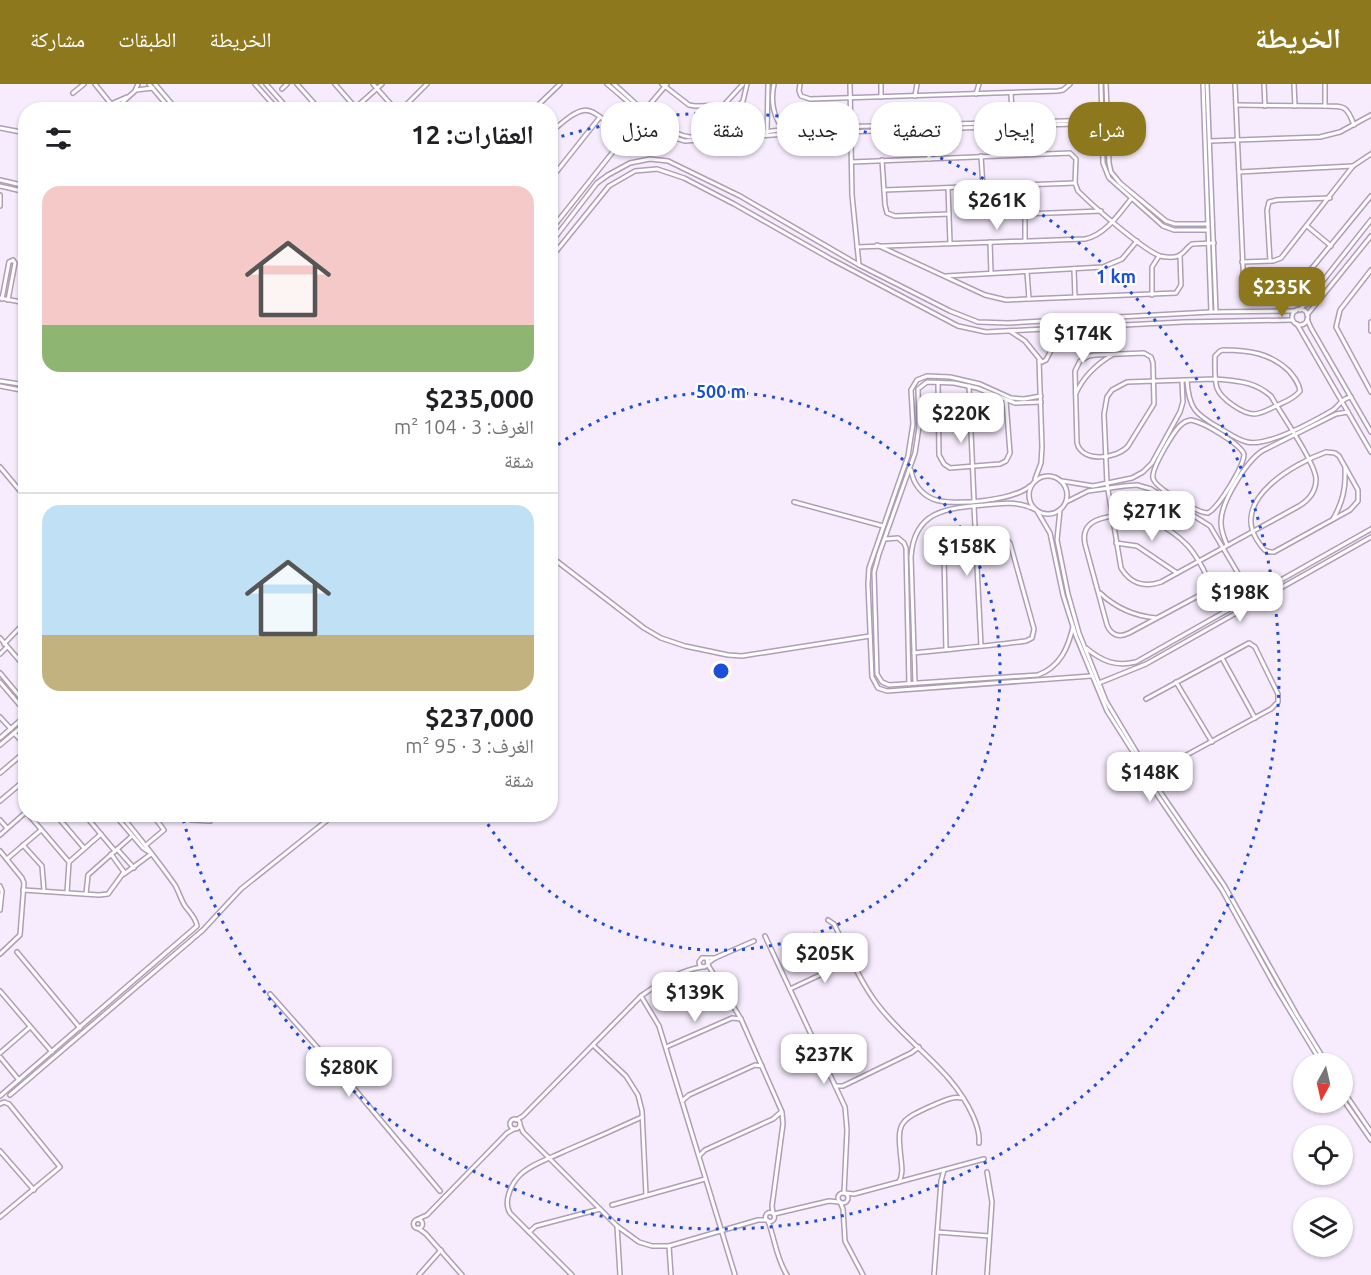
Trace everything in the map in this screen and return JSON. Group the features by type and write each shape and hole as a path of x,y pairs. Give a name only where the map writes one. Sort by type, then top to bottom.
{"street":[{"path":"73,93 84,84"},
{"path":"95,84 109,102"},
{"path":"123,102 135,91 138,84"},
{"path":"149,84 164,102"},
{"path":"155,84 170,102"},
{"path":"255,84 270,102"},
{"path":"266,84 282,102"},
{"path":"282,89 287,84"},
{"path":"297,84 313,102"},
{"path":"335,84 349,102"},
{"path":"373,84 389,102"},
{"path":"361,102 382,84"},
{"path":"409,102 427,84"},
{"path":"541,102 560,84"},
{"path":"607,84 631,102"},
{"path":"614,84 633,102"},
{"path":"742,102 745,84"},
{"path":"727,102 745,84"},
{"path":"767,133 768,84"},
{"path":"774,84 772,98 777,117"},
{"path":"801,84 799,91 805,98 1011,93 1063,90 1070,84"},
{"path":"850,84 850,102"},
{"path":"881,84 881,97"},
{"path":"915,96 917,84"},
{"path":"976,94 979,84"},
{"path":"1101,84 1101,102"},
{"path":"1106,84 1109,163 1115,182 1131,199 1168,229 1208,230"},
{"path":"1205,84 1210,141 1216,312"},
{"path":"1205,84 1210,312"},
{"path":"1235,84 1243,289 1245,291 1294,290 1371,196"},
{"path":"1264,84 1265,106"},
{"path":"1294,84 1295,105"},
{"path":"1325,84 1325,106"},
{"path":"652,102 665,85 691,105"},
{"path":"135,91 153,88"},
{"path":"1101,92 1106,92"},
{"path":"1011,93 1012,102"},
{"path":"116,102 127,98"},
{"path":"1236,105 1342,106 1349,112 1354,125"},
{"path":"767,110 773,109"},
{"path":"558,126 580,110 591,111 600,117 558,170"},
{"path":"1210,141 1320,137 1340,132 1371,115"},
{"path":"859,127 974,125"},
{"path":"0,128 18,131"},
{"path":"767,133 777,131"},
{"path":"679,135 777,134"},
{"path":"1056,154 1070,153 1076,159 1075,183 1078,191 1137,241 1159,255 1180,256"},
{"path":"1242,262 1270,261 1281,258 1353,166 1371,154"},
{"path":"558,221 609,156"},
{"path":"852,156 852,195 859,265"},
{"path":"852,162 981,156 983,187"},
{"path":"1103,156 1106,174 1166,221 1175,224 1208,224"},
{"path":"558,234 597,183 630,163 650,159 676,164 740,196 859,265 975,321 987,323 1298,310 1307,317 1311,328 1371,432"},
{"path":"882,160 885,209 891,215 949,214"},
{"path":"1239,172 1353,166"},
{"path":"558,249 599,196 618,179 635,171 662,170 684,178 734,204 789,236 969,330 986,332 1159,323 1292,320 1297,324 1371,453"},
{"path":"0,180 18,184"},
{"path":"884,190 1075,183"},
{"path":"1025,185 1025,241"},
{"path":"0,186 18,190"},
{"path":"948,188 950,243"},
{"path":"0,195 0,206"},
{"path":"1270,261 1267,210 1269,202 1330,198"},
{"path":"857,247 1090,238 1113,220 1131,199"},
{"path":"574,201 587,212"},
{"path":"1025,214 1102,211"},
{"path":"771,226 777,224 778,218"},
{"path":"1292,320 1293,314 1306,305 1371,220"},
{"path":"1307,226 1331,246"},
{"path":"789,236 789,231 794,227"},
{"path":"1297,324 1303,324 1371,236"},
{"path":"944,276 1110,266 1122,259 1137,241"},
{"path":"990,242 992,274"},
{"path":"877,245 994,298 1006,300 1172,294 1181,288 1180,256 1192,244 1214,243"},
{"path":"1152,295 1152,267 1159,255"},
{"path":"8,300 15,263 13,260 9,262 1,298 8,300 18,302"},
{"path":"1074,269 1075,297"},
{"path":"1371,270 1340,310 1336,327 1371,392"},
{"path":"1027,272 1029,299"},
{"path":"7,273 13,274"},
{"path":"1299,285 1306,305"},
{"path":"924,307 928,300"},
{"path":"1158,315 1159,323"},
{"path":"1172,323 1170,319 1174,315"},
{"path":"1371,322 1371,331"},
{"path":"1039,360 1042,362 1046,360 1056,341 1069,328"},
{"path":"910,469 916,484 931,498 949,502 1008,497 1022,492 1035,479 1042,457 1039,360 1025,341 1008,331"},
{"path":"1244,350 1263,354 1287,369 1300,388 1298,395 1276,406 1259,414 1248,413 1222,396 1215,379 1215,356 1220,351 1244,350"},
{"path":"1148,354 1152,360 1154,381 1154,404 1128,446 1120,453 1105,455 1089,456 1081,452 1078,448 1075,372 1080,362 1089,356 1148,354"},
{"path":"1076,395 1087,375 1104,360 1114,355"},
{"path":"1041,396 1024,399 1011,398 980,384 950,377 927,376 917,380 911,390 913,424 910,448 872,557 869,573 872,679 878,688 885,691 1091,676"},
{"path":"1215,379 1249,382 1261,387 1271,396 1308,459 1316,476 1316,483 1311,497 1299,506 1178,573 1153,585 1138,584 1121,568 1111,515 1105,455 1104,414 1107,397 1112,390 1127,382 1185,381 1215,379"},
{"path":"1332,383 1341,379"},
{"path":"0,381 18,384"},
{"path":"1185,381 1190,401 1201,417 1243,441 1254,443 1266,442 1351,398"},
{"path":"1185,381 1182,407 1148,468 1132,478 1083,493 1066,502 1060,510 1057,540 1072,608 1084,647 1110,710 1214,873 1320,1053"},
{"path":"1041,402 1020,404 1006,401 969,386 938,382 925,382 918,389 918,436 910,469 877,560 874,577 877,674 880,681 886,685 1042,674 1064,654 1073,627"},
{"path":"938,382 941,460 950,468 1000,464 1009,457 1006,401"},
{"path":"0,386 18,389"},
{"path":"969,386 974,500"},
{"path":"1225,547 1221,529 1224,507 1257,454 1336,414 1348,412"},
{"path":"1198,422 1201,417"},
{"path":"1186,421 1198,422 1239,447 1244,454 1243,463 1213,511 1204,513 1156,484 1154,480 1153,471 1178,429 1186,421"},
{"path":"1173,425 1178,429"},
{"path":"1239,447 1243,441"},
{"path":"1326,452 1339,456 1345,467 1358,490 1358,501 1350,510 1274,552 1264,550 1251,531 1251,516 1262,493 1282,473 1326,452"},
{"path":"0,467 18,488"},
{"path":"1332,520 1338,511 1345,489 1345,467"},
{"path":"1148,468 1153,471"},
{"path":"1035,479 1051,475 1062,481 1088,486 1144,486 1201,519 1214,531 1255,602"},
{"path":"1062,481 1067,491 1066,502"},
{"path":"1030,486 1028,498 1050,533 1062,595 1091,676 1107,711 1158,796 1214,873 1275,986 1315,1053"},
{"path":"794,502 883,526"},
{"path":"915,683 911,557 915,536 924,523 936,513 950,508 1017,503 1046,514 1060,510"},
{"path":"974,506 981,646"},
{"path":"1201,519 1204,513"},
{"path":"1111,515 1144,516 1184,542 1198,562 1208,581 1206,589 1200,595 1124,635 1113,634 1107,625 1085,544 1085,533 1091,522 1111,515"},
{"path":"1084,647 1109,663 1118,665 1136,662 1371,529"},
{"path":"914,653 946,650 1026,641 1032,638 1034,632 1008,541 1001,536 953,542 945,550 946,650"},
{"path":"1099,683 1146,664 1371,537"},
{"path":"884,540 898,538 906,548 909,684"},
{"path":"1116,543 1137,546 1178,573"},
{"path":"558,562 650,632 678,645 723,655 742,656 870,636"},
{"path":"1098,591 1119,608 1157,618"},
{"path":"0,654 18,631"},
{"path":"0,638 18,659"},
{"path":"1146,699 1249,643 1255,647 1276,689 1278,699 1275,706 1255,718 1150,775"},
{"path":"1222,658 1255,718"},
{"path":"0,674 18,698"},
{"path":"0,682 18,700"},
{"path":"1176,682 1212,742"},
{"path":"0,717 18,737"},
{"path":"0,738 18,726"},
{"path":"0,745 12,731"},
{"path":"0,773 18,758"},
{"path":"0,801 18,786"},
{"path":"0,820 7,828"},
{"path":"0,835 18,820"},
{"path":"34,822 69,862"},
{"path":"62,822 84,848"},
{"path":"91,822 134,868"},
{"path":"121,822 150,853 176,888 184,905 196,921 196,927 201,932"},
{"path":"126,822 144,847"},
{"path":"144,847 164,830 158,822"},
{"path":"10,1095 201,932 241,889 325,822"},
{"path":"7,859 41,830"},
{"path":"67,893 69,862 101,834"},
{"path":"86,894 88,875 132,836"},
{"path":"23,845 42,866 44,891"},
{"path":"0,850 23,880 19,936 0,954"},
{"path":"23,890 108,894 124,874 150,853"},
{"path":"111,854 124,874"},
{"path":"0,886 2,891 0,910"},
{"path":"828,920 834,924 865,986 879,1007 957,1087 978,1131 979,1143"},
{"path":"1,1094 196,927"},
{"path":"765,936 847,1114 844,1185 848,1197 843,1209 845,1241 863,1275"},
{"path":"507,1133 512,1120 523,1116 642,996 657,985 693,968 705,965 754,940"},
{"path":"17,952 80,1028"},
{"path":"693,968 702,958 715,958"},
{"path":"705,965 707,958"},
{"path":"699,960 710,971 741,1019 782,1112 783,1124 772,1206 767,1217 772,1229 778,1260 787,1275"},
{"path":"790,989 852,960"},
{"path":"0,991 52,1052"},
{"path":"270,994 357,1092 440,1191"},
{"path":"642,996 657,1022 666,1047 735,1275"},
{"path":"732,1018 735,1009"},
{"path":"666,1047 732,1018 741,1019"},
{"path":"19,1080 0,1055 31,1026"},
{"path":"593,1045 630,1081 640,1100 646,1195"},
{"path":"836,1086 843,1086 919,1047"},
{"path":"755,1065 759,1058"},
{"path":"682,1101 689,1095 755,1065 762,1066"},
{"path":"839,1093 843,1086"},
{"path":"952,1097 957,1087"},
{"path":"680,1094 689,1095"},
{"path":"899,1182 902,1173 898,1139 902,1125 912,1115 952,1097 964,1098"},
{"path":"0,1217 58,1171 60,1166 9,1104 1,1103"},
{"path":"1353,1105 1371,1132"},
{"path":"699,1156 705,1150 773,1119 782,1112"},
{"path":"1352,1113 1371,1140"},
{"path":"462,1275 426,1234 413,1224 427,1215 507,1133 515,1129 523,1116"},
{"path":"572,1275 508,1211 507,1199 520,1175 550,1158 642,1118"},
{"path":"516,1119 523,1132"},
{"path":"773,1119 783,1124"},
{"path":"510,1124 523,1132 617,1226 639,1242 648,1245 669,1246 767,1217 829,1202 846,1201 854,1194"},
{"path":"696,1148 705,1150"},
{"path":"0,1151 34,1190"},
{"path":"839,1194 854,1194 984,1159"},
{"path":"934,1275 941,1180 944,1170"},
{"path":"936,1172 941,1180"},
{"path":"902,1173 909,1180"},
{"path":"987,1173 992,1197 987,1275"},
{"path":"612,1205 705,1179"},
{"path":"829,1202 839,1194 844,1185"},
{"path":"839,1194 839,1202 843,1209"},
{"path":"588,1211 593,1201"},
{"path":"592,1206 595,1211"},
{"path":"772,1206 774,1216 772,1229"},
{"path":"529,1232 536,1226 600,1209"},
{"path":"418,1228 423,1225 427,1215"},
{"path":"767,1217 774,1216"},
{"path":"418,1219 426,1234"},
{"path":"617,1226 620,1275"},
{"path":"937,1232 990,1236"},
{"path":"617,1242 627,1234"},
{"path":"669,1246 671,1275"},
{"path":"419,1275 441,1250"}]}
